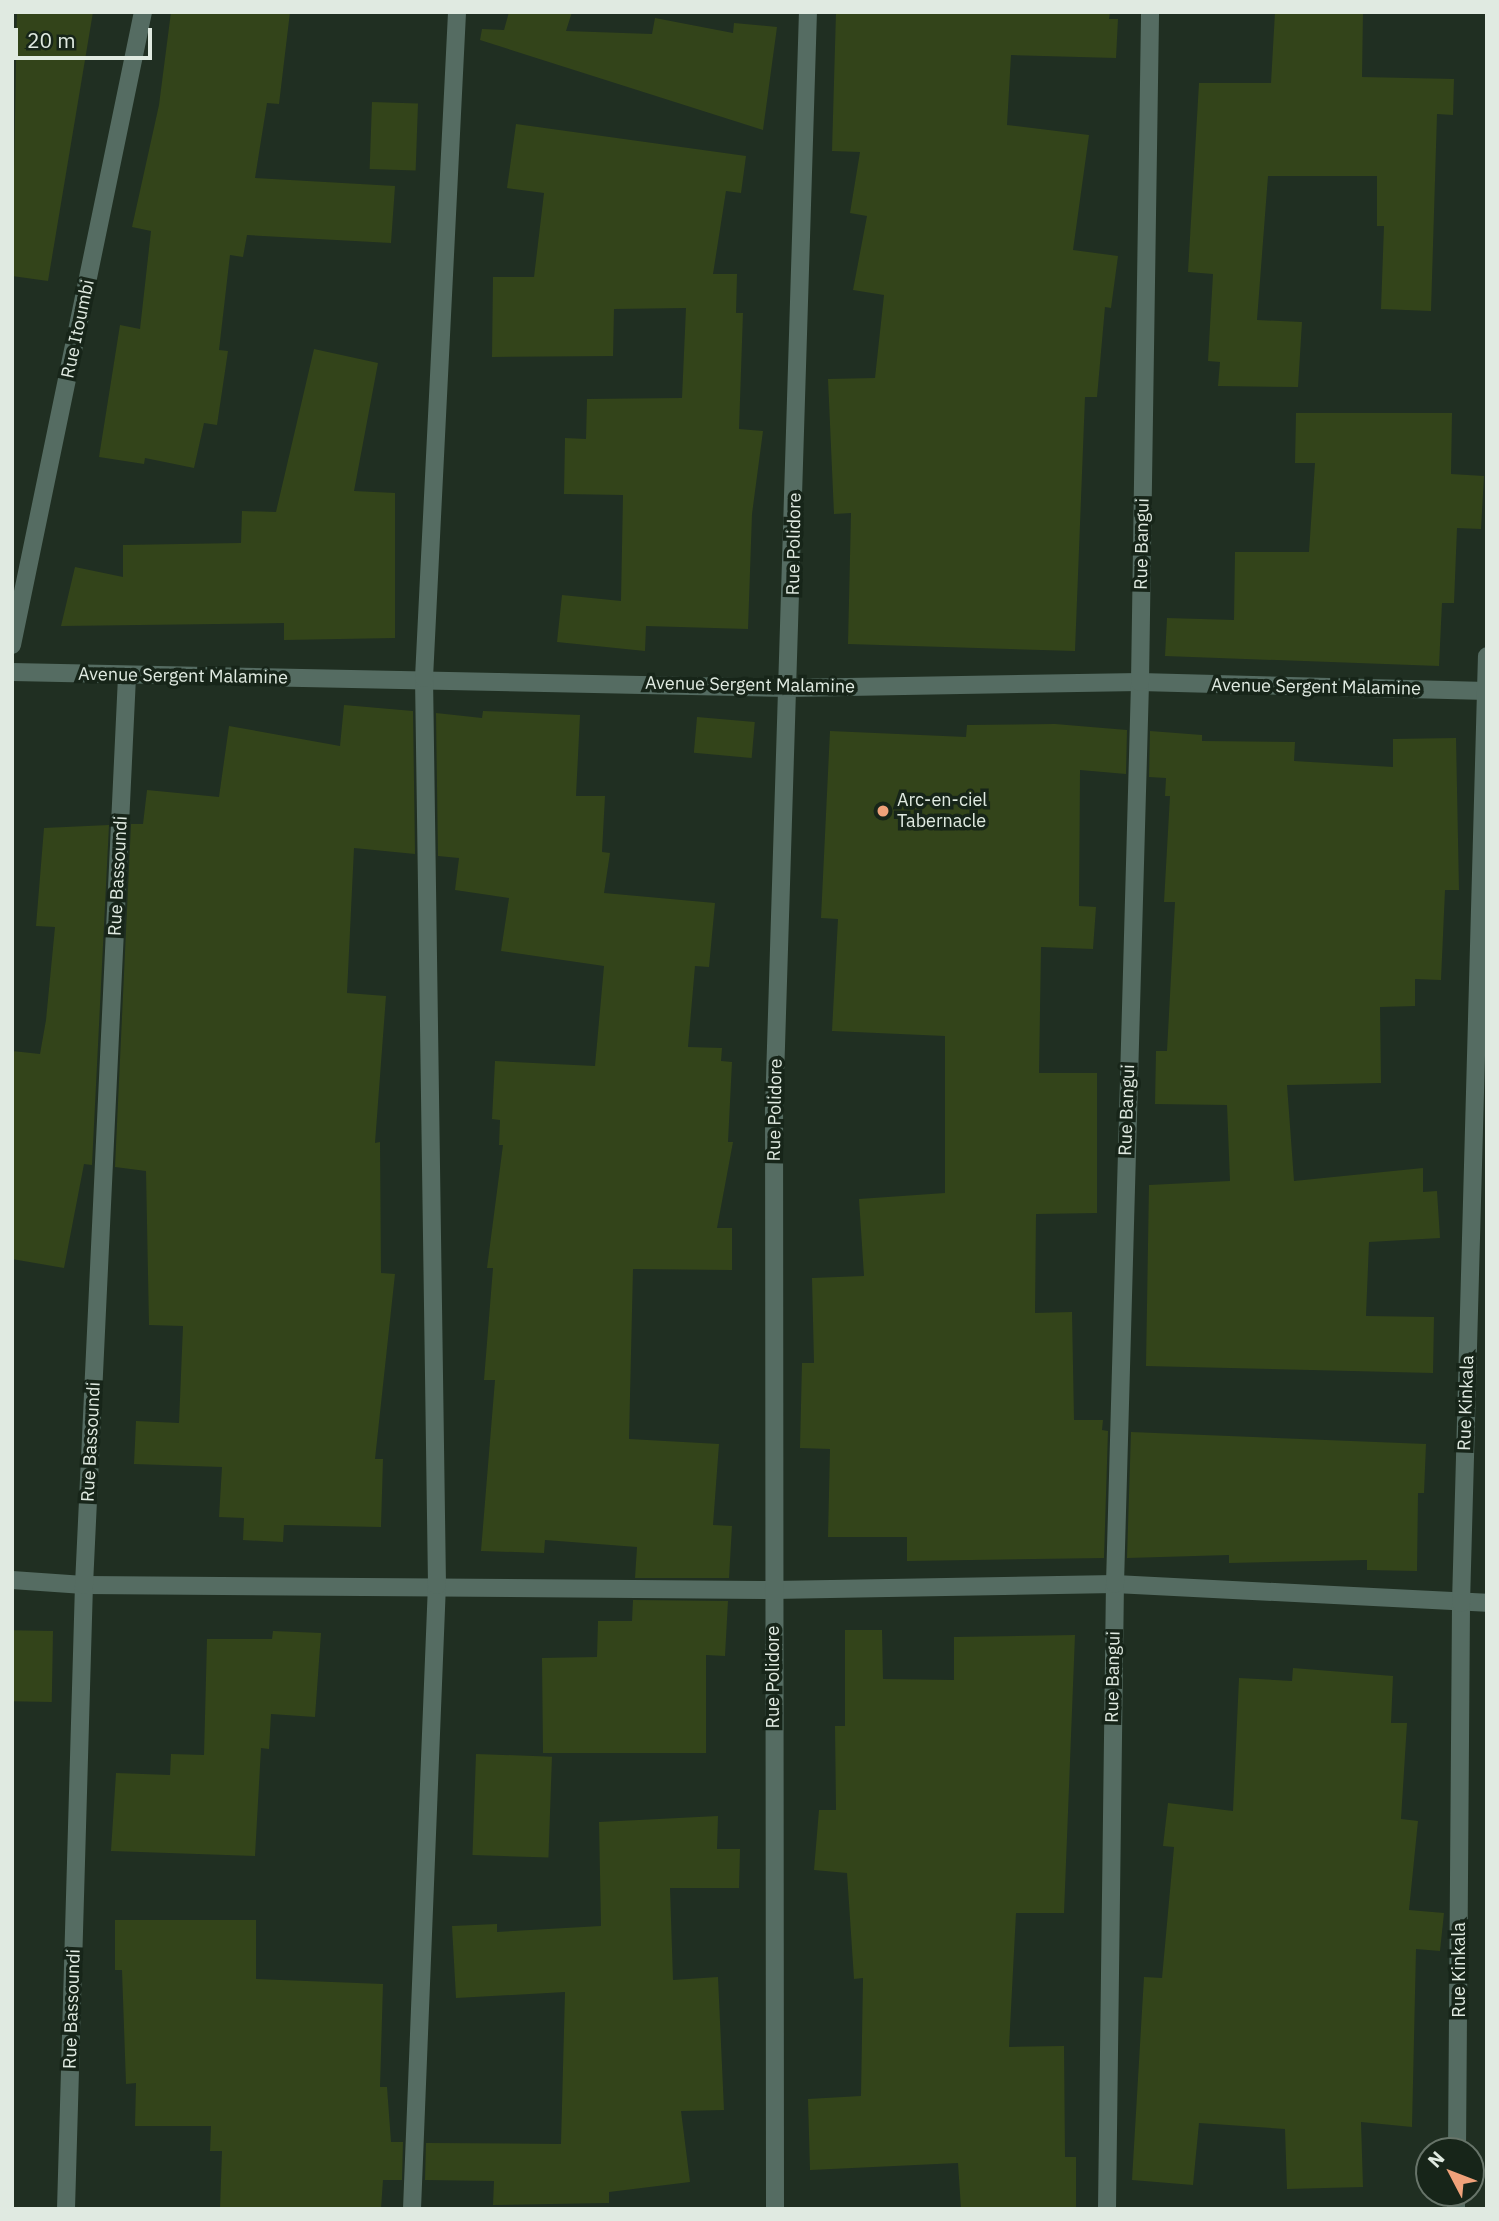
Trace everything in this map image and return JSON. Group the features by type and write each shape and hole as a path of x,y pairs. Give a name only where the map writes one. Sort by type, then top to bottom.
{"street":[{"name":"Rue Itoumbi","path":"12,645 143,12"},
{"path":"412,2209 437,1585 424,678 457,12"},
{"name":"Rue Polidore","path":"775,2209 774,1111 790,688 808,12"},
{"name":"Rue Bangui","path":"1107,2209 1115,1584 1140,682 1150,12"},
{"name":"Rue Kinkala","path":"1457,2137 1461,1603 1487,656"},
{"name":"Avenue Sergent Malamine","path":"12,673 424,678 790,688 1140,682 1486,691"},
{"name":"Rue Bassoundi","path":"66,2209 84,1585 127,676"},
{"path":"12,1580 84,1585 437,1585 773,1590 1115,1584 1487,1603"}],"building":[{"path":"17,12 93,12 48,281 12,276"},
{"path":"171,12 290,12 279,104 267,103 255,178 395,186 391,243 247,235 243,257 230,255 219,350 228,351 217,425 204,423 194,468 145,458 144,464 99,457 120,325 140,329 151,231 132,227 159,105"},
{"path":"509,12 572,12 566,31 652,34 655,18 733,33 734,23 777,27 763,130 480,40 482,29 504,30"},
{"path":"836,12 1110,12 1109,19 1118,19 1116,58 1011,55 1007,125 1089,135 1073,250 1118,256 1111,308 1105,307 1097,397 1085,397 1075,651 848,644 851,513 834,514 828,379 875,378 884,295 853,290 867,216 850,213 860,152 832,151"},
{"path":"1275,12 1363,12 1362,77 1454,79 1453,115 1437,114 1431,311 1381,309 1384,226 1377,226 1377,176 1268,176 1257,320 1302,322 1298,387 1218,386 1220,362 1208,361 1213,274 1188,272 1199,83 1271,83"},
{"path":"372,102 418,104 416,171 370,169"},
{"path":"516,124 746,156 741,193 726,191 713,274 737,274 736,313 743,313 739,429 763,431 752,514 748,629 646,626 645,651 557,642 562,595 621,601 623,495 564,494 565,438 586,439 587,399 682,398 686,308 614,309 613,356 492,357 493,277 534,277 544,193 507,188"},
{"path":"314,349 378,363 354,491 395,493 395,638 284,640 284,623 61,626 75,567 123,577 123,545 241,543 242,511 276,512"},
{"path":"1296,413 1452,413 1451,474 1484,476 1481,529 1457,528 1454,603 1442,603 1439,666 1165,656 1167,618 1234,620 1235,552 1309,552 1315,463 1295,463"},
{"path":"344,705 413,711 415,854 354,848 347,993 386,996 375,1143 380,1142 381,1273 395,1274 375,1459 383,1459 381,1527 284,1525 283,1542 243,1540 244,1518 219,1517 222,1467 134,1464 136,1421 179,1423 183,1326 149,1325 146,1171 115,1167 131,824 143,824 147,790 219,797 229,726 340,746"},
{"path":"483,711 580,715 576,796 605,796 602,852 610,853 604,893 715,903 709,967 695,966 688,1047 722,1048 721,1061 732,1062 728,1142 733,1142 717,1228 732,1228 732,1270 633,1269 629,1439 719,1444 713,1525 732,1526 729,1578 635,1578 637,1547 545,1540 544,1553 481,1551 495,1380 484,1380 493,1268 487,1268 503,1145 499,1145 500,1120 492,1119 495,1061 595,1066 604,966 501,951 509,898 455,890 459,858 438,856 436,713 482,718"},
{"path":"697,717 755,722 752,758 694,753"},
{"path":"1055,724 1127,730 1126,774 1080,770 1079,906 1096,907 1093,949 1041,947 1039,1073 1097,1073 1097,1213 1036,1214 1035,1313 1072,1312 1074,1420 1103,1420 1102,1430 1108,1431 1104,1558 907,1561 907,1537 828,1537 830,1449 800,1448 802,1363 814,1363 812,1278 864,1276 859,1199 945,1193 945,1036 832,1031 838,919 821,918 830,731 966,737 967,725"},
{"path":"1150,731 1202,735 1202,741 1295,742 1294,761 1393,767 1393,739 1456,738 1459,890 1445,890 1441,980 1415,979 1415,1006 1380,1007 1381,1083 1287,1085 1294,1181 1423,1168 1423,1192 1437,1191 1440,1238 1369,1242 1366,1316 1434,1317 1433,1373 1146,1366 1149,1185 1230,1181 1227,1105 1155,1104 1156,1051 1167,1051 1175,902 1164,902 1170,796 1165,796 1166,778 1149,777"},
{"path":"109,825 92,1165 84,1164 64,1268 12,1259 12,1051 40,1054 46,1020 55,927 36,926 44,828"},
{"path":"1131,1432 1426,1444 1424,1493 1418,1493 1417,1571 1367,1570 1367,1560 1229,1563 1229,1555 1127,1558"},
{"path":"633,1600 728,1601 725,1656 706,1655 706,1753 543,1753 542,1658 597,1657 598,1621 632,1621"},
{"path":"12,1630 53,1631 52,1702 12,1701"},
{"path":"845,1630 882,1630 883,1679 954,1680 954,1637 1075,1635 1064,1913 1016,1913 1009,2047 1064,2046 1065,2157 1076,2157 1076,2209 961,2209 958,2163 810,2170 808,2099 861,2096 863,1978 854,1979 847,1873 814,1870 819,1810 836,1810 835,1726 845,1726"},
{"path":"273,1631 321,1633 315,1717 271,1714 269,1749 261,1748 255,1856 111,1851 116,1773 170,1775 171,1754 204,1755 207,1639 272,1639"},
{"path":"1293,1668 1393,1676 1391,1723 1407,1723 1401,1819 1418,1821 1409,1910 1444,1913 1440,1951 1416,1949 1412,2127 1361,2122 1363,2187 1287,2189 1285,2129 1199,2123 1193,2185 1132,2180 1144,1977 1162,1978 1174,1847 1163,1846 1168,1803 1233,1811 1239,1678 1292,1681"},
{"path":"476,1754 552,1757 548,1858 472,1855"},
{"path":"718,1816 717,1849 740,1849 739,1888 670,1888 673,1980 718,1977 724,2110 681,2111 690,2182 609,2192 609,2203 493,2205 494,2181 425,2180 426,2143 561,2144 565,1992 456,1998 452,1926 497,1924 497,1932 601,1926 599,1822"},
{"path":"115,1920 256,1920 256,1979 383,1984 380,2087 387,2087 391,2142 403,2142 402,2180 383,2180 381,2209 220,2209 222,2151 210,2151 211,2126 135,2126 136,2083 126,2084 122,1970 115,1970"}],"place":[{"name":"Arc-en-ciel Tabernacle","path":"883,811"}]}
